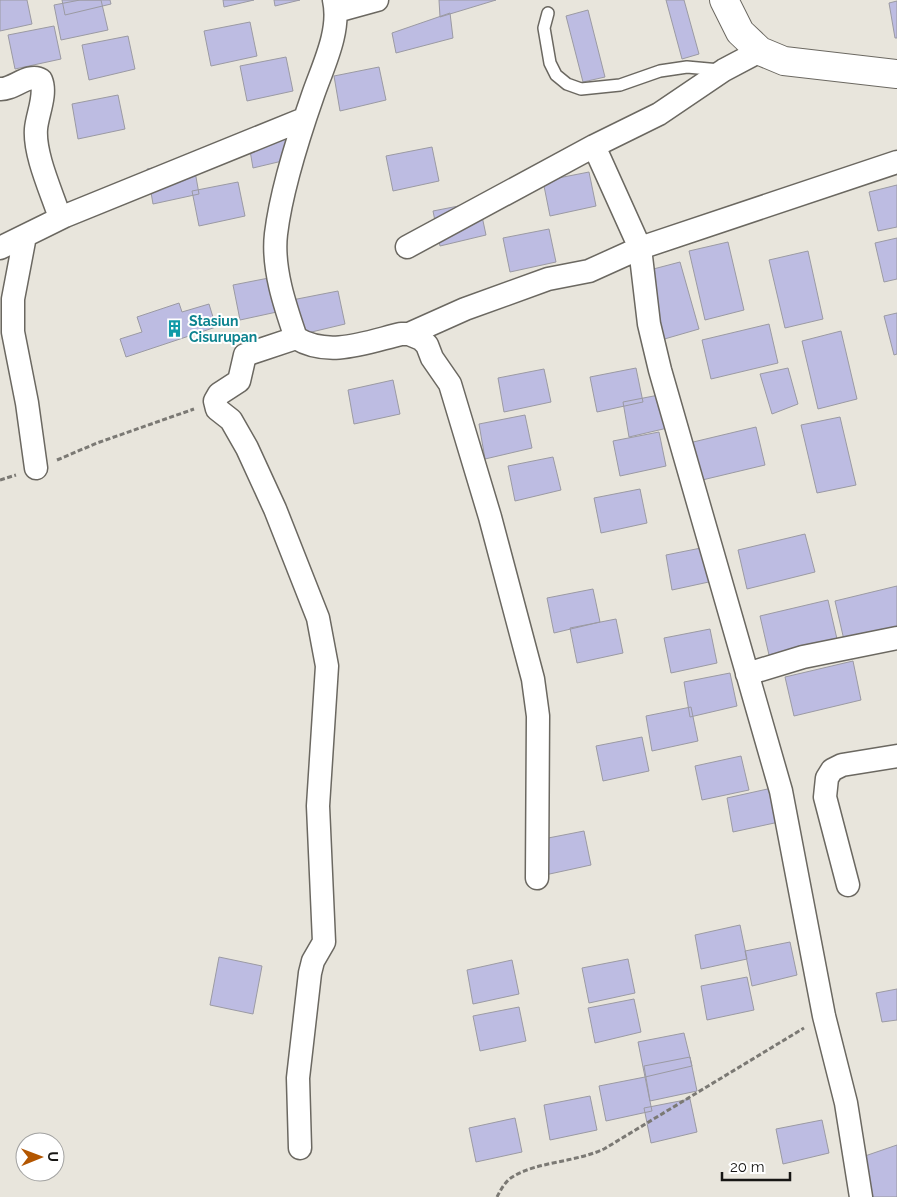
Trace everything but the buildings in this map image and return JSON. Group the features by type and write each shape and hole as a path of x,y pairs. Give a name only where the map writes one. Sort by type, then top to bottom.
{"main road":[{"path":"724,0 740,32 760,51 784,61 897,74"}],"street":[{"path":"296,338 287,313 278,274 276,235 304,119 330,47 336,6 377,0"},
{"path":"407,247 594,146 659,114 724,70 760,51"},
{"path":"0,89 5,89 32,78 41,80 43,88 36,124 36,140 60,218"},
{"path":"0,248 60,218 304,119"},
{"path":"594,146 640,248 649,324 660,370 746,674 782,791 824,1016 846,1103 861,1197"},
{"path":"409,334 465,309 548,279 589,271 640,248 897,162"},
{"path":"25,236 13,299 13,332 27,403 36,468"},
{"path":"300,1148 298,1078 314,961 324,942 318,806 327,666 318,618 275,509 232,420 217,410 215,400 219,394 239,381 245,355 296,338 318,348 346,347 401,334 409,334 421,339 426,344 432,358 450,384 490,517 533,679 538,716 537,878"},
{"path":"746,674 804,657 897,638"},
{"path":"848,886 825,797 827,778 832,770 842,765 897,756"}],"lane":[{"path":"548,13 544,28 550,63 556,75 567,84 581,89 620,85 660,71 687,67 724,70"}],"path":[{"path":"0,480 215,400"},
{"path":"497,1197 512,1176 526,1170 586,1157 604,1149 824,1016"}],"place":[{"name":"Stasiun Cisurupan","path":"175,329"}]}
